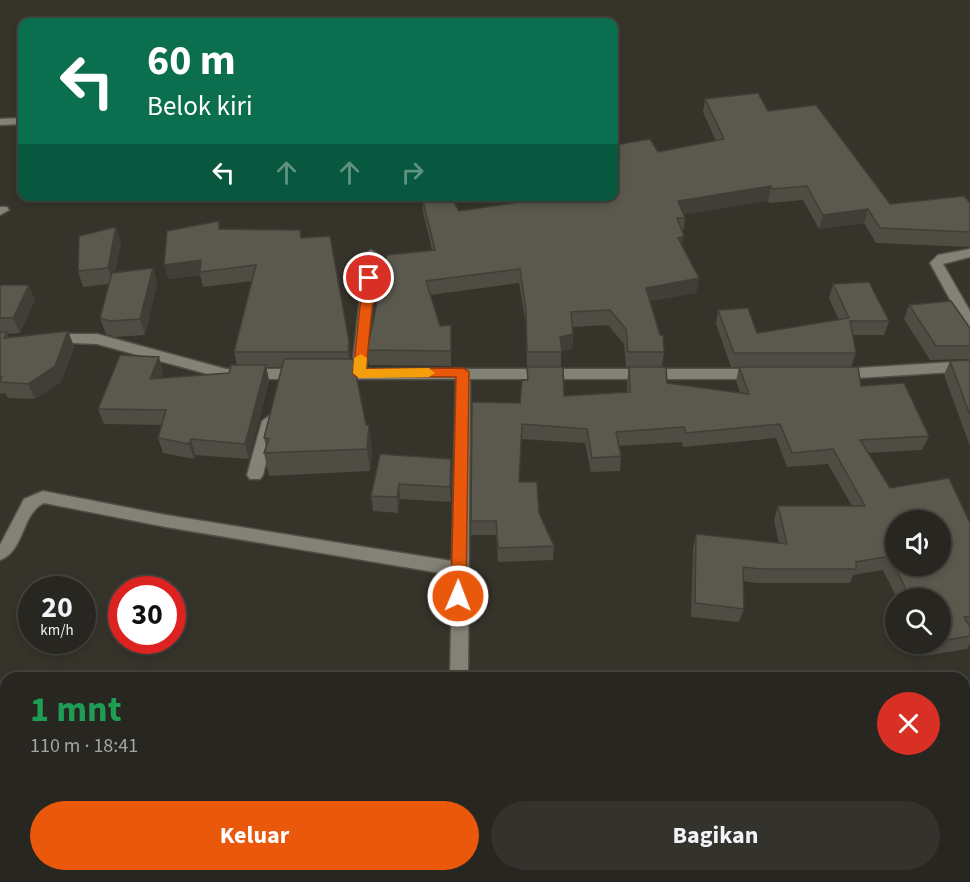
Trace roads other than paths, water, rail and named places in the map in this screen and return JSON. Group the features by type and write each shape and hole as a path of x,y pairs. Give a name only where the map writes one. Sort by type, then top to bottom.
{"street":[{"path":"0,122 18,121"},
{"path":"970,253 942,258 936,263 970,323"},
{"path":"359,373 371,254"},
{"path":"39,339 96,339 226,374 463,372 769,374"},
{"path":"828,374 970,366"},
{"path":"459,672 463,372"},
{"path":"276,392 280,374"},
{"path":"255,475 271,411"},
{"path":"0,553 6,549 30,502 43,497 178,523 459,569"}]}
